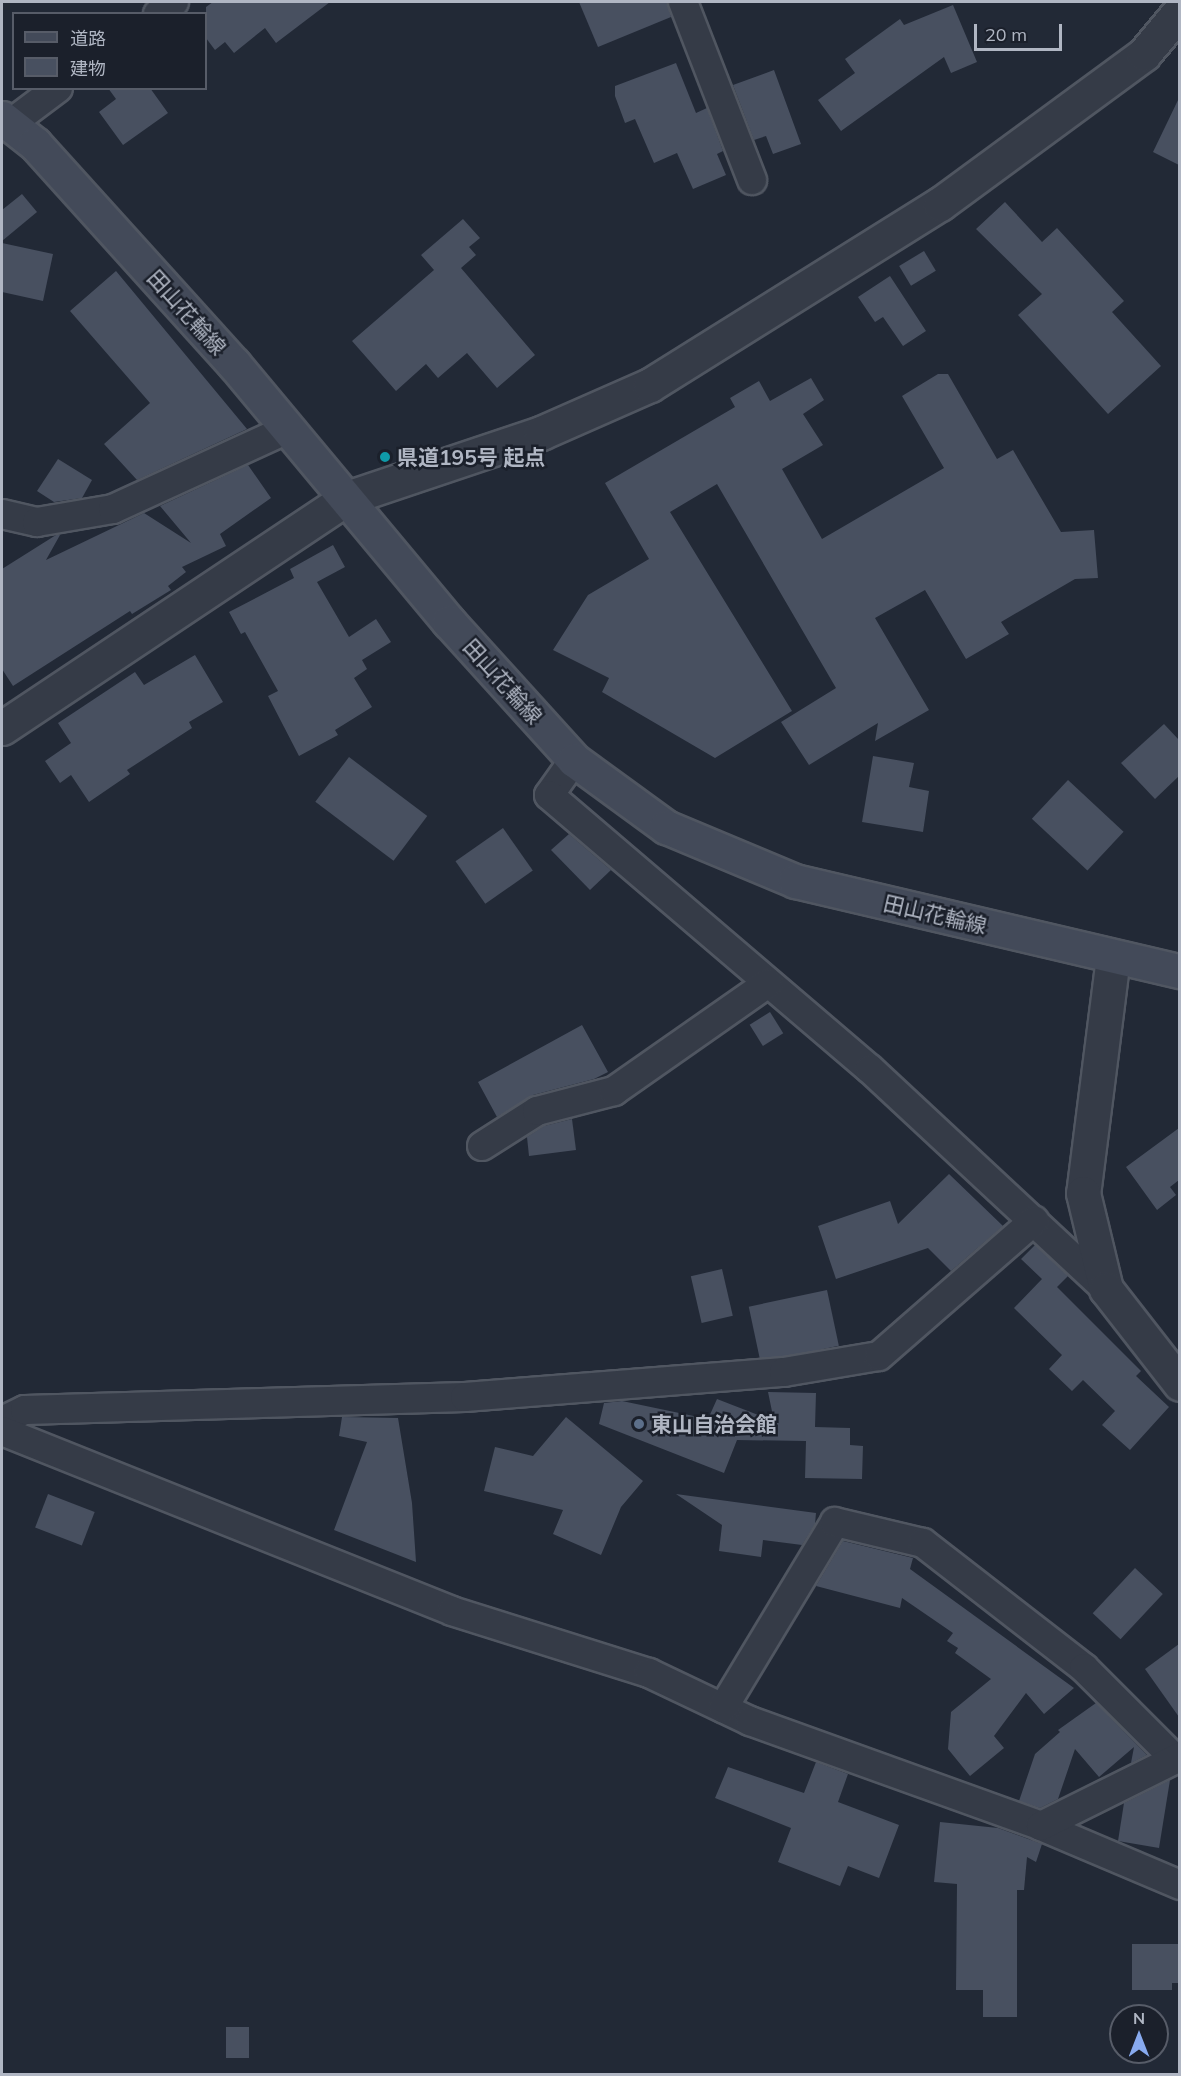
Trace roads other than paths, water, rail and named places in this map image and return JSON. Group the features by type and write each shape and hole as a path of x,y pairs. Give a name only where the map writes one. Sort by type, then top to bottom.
{"main road":[{"name":"田山花輪線","path":"6,121 43,153 288,429 449,622 574,760 666,827 795,881 1179,971"}],"street":[{"path":"161,12 174,2"},
{"path":"683,2 752,180"},
{"path":"2,728 347,498 541,433 650,385 940,204 1144,54 1179,10"},
{"path":"6,121 55,90"},
{"path":"2,514 37,522 113,509 288,429"},
{"path":"574,760 549,795 870,1069 1034,1221 1106,1289 1179,1384"},
{"path":"1106,1289 1083,1193 1113,957"},
{"path":"482,1146 537,1111 614,1091 768,983"},
{"path":"2,1421 25,1410 465,1397 784,1372 879,1356 1034,1221"},
{"path":"2,1431 452,1611 649,1673 723,1708 1041,1826 1179,1885"},
{"path":"723,1708 835,1522 923,1544 1084,1668 1177,1758 1041,1826"}],"place":[{"name":"県道195号 起点","path":"385,457"},
{"name":"東山自治会館","path":"639,1424"}]}
